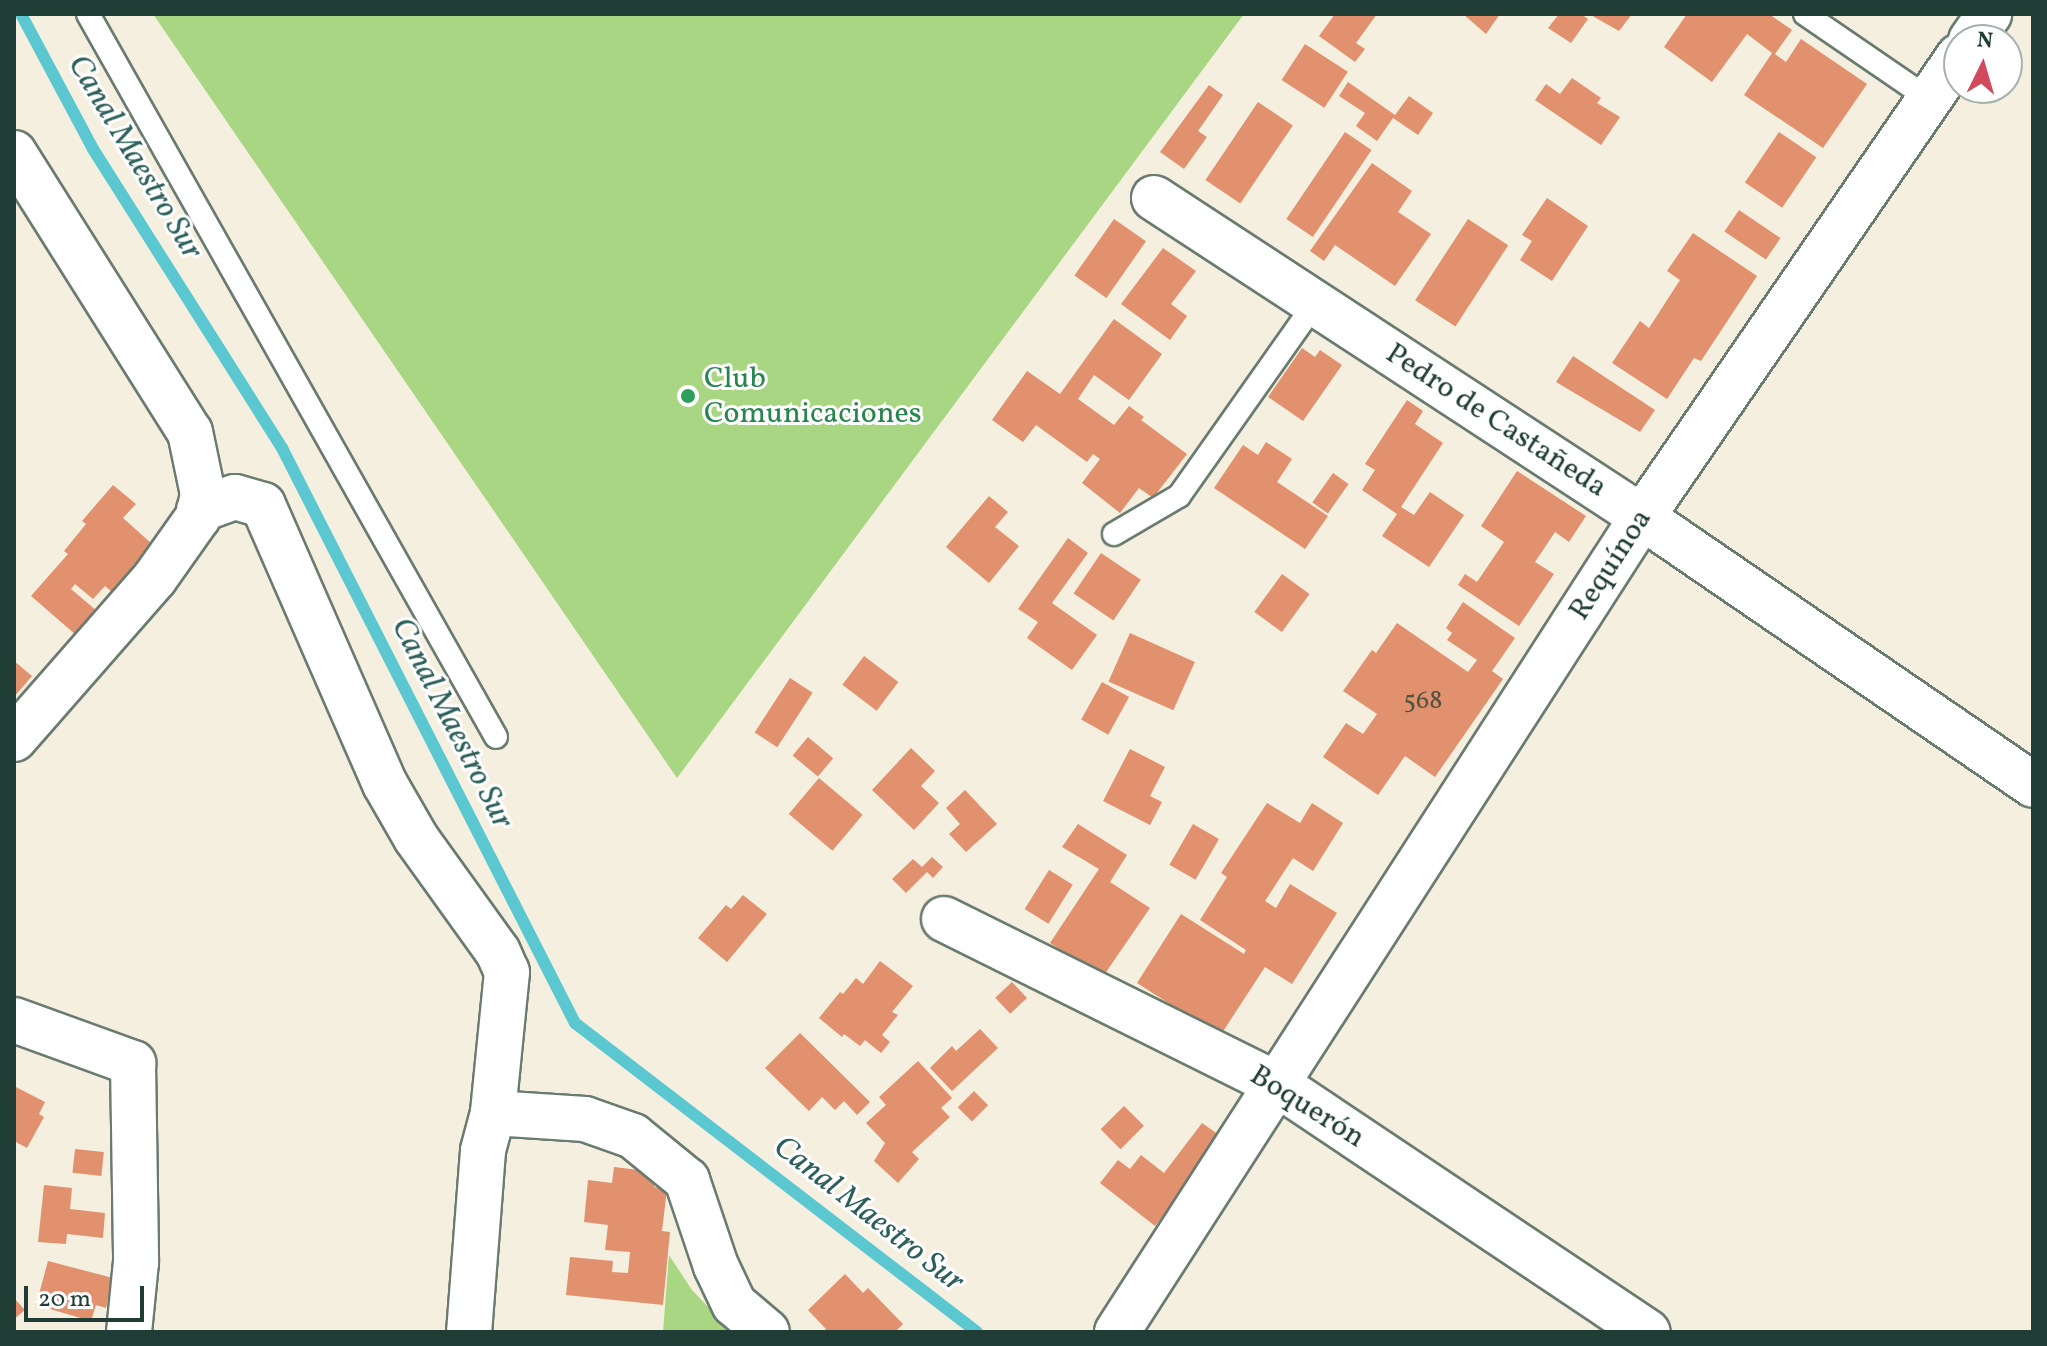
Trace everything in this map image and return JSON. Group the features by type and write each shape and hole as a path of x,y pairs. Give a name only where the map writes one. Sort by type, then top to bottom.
{"street":[{"name":"Requínoa","path":"1117,1332 1642,517 1943,79"},
{"path":"14,153 190,432 203,494 198,517 155,578 14,739"},
{"name":"Pedro de Castañeda","path":"1154,198 1642,517 2033,785"},
{"path":"199,510 235,497 263,505 385,784 416,838 498,952 507,972 493,1113 483,1151 469,1332"},
{"name":"Boquerón","path":"944,919 1277,1084 1648,1332"},
{"path":"14,1020 133,1063 136,1262 129,1332"},
{"path":"493,1113 585,1119 633,1136 687,1180 716,1266 734,1304 767,1332"}],"lane":[{"path":"88,14 496,737"},
{"path":"1805,14 1929,99"},
{"path":"1114,534 1179,496 1316,302"}],"green space":[{"name":"Club Comunicaciones","path":"153,14 1244,14 677,778"},
{"path":"669,1255 692,1290 732,1332 663,1332"}],"building":[{"path":"1335,14 1377,14 1356,43 1365,49 1355,62 1319,36"},
{"path":"1463,14 1500,14 1486,34"},
{"path":"1559,14 1581,14 1588,19 1571,43 1548,28"},
{"path":"1589,14 1632,14 1619,31"},
{"path":"1687,14 1769,14 1792,30 1775,54 1786,62 1801,39 1867,84 1823,148 1744,95 1772,53 1747,34 1712,82 1664,47"},
{"path":"1305,44 1348,72 1324,108 1282,80"},
{"path":"1572,78 1601,98 1597,103 1620,117 1601,145 1535,100 1546,84 1560,94"},
{"path":"1348,82 1395,115 1409,96 1433,113 1418,135 1393,118 1377,141 1356,126 1365,113 1339,96"},
{"path":"1209,85 1223,95 1198,131 1207,137 1184,169 1160,152"},
{"path":"1258,102 1293,125 1240,203 1205,180"},
{"path":"1345,132 1372,150 1313,237 1286,219"},
{"path":"1779,132 1816,157 1782,208 1745,183"},
{"path":"1372,163 1412,191 1398,212 1431,234 1395,286 1335,245 1324,261 1310,251"},
{"path":"1547,198 1588,226 1552,281 1520,260 1532,241 1522,235"},
{"path":"1739,210 1780,238 1766,260 1724,232"},
{"path":"1114,219 1146,241 1106,298 1074,276"},
{"path":"1468,219 1508,245 1455,326 1415,300"},
{"path":"1693,233 1757,276 1701,361 1694,358 1667,399 1612,363 1640,321 1649,328 1680,280 1667,271"},
{"path":"1163,248 1196,271 1171,304 1187,316 1170,340 1121,304"},
{"path":"1114,319 1162,354 1129,400 1094,375 1078,399 1114,425 1129,406 1144,417 1141,420 1187,454 1153,498 1139,488 1120,513 1082,483 1100,459 1093,454 1087,462 1036,425 1023,442 992,420 1027,371 1060,394"},
{"path":"1302,348 1315,357 1320,350 1342,365 1303,421 1268,397"},
{"path":"1573,356 1655,410 1640,432 1556,382"},
{"path":"1407,400 1423,411 1415,424 1443,443 1401,507 1414,515 1430,492 1464,515 1429,567 1382,536 1397,514 1362,490 1375,470 1365,464"},
{"path":"1266,442 1292,459 1277,482 1328,516 1305,549 1214,488 1243,445 1258,455"},
{"path":"1517,471 1586,516 1569,542 1555,532 1535,562 1554,574 1519,626 1458,585 1465,574 1477,582 1504,542 1481,526"},
{"path":"1333,473 1349,484 1328,513 1312,502"},
{"path":"113,485 136,504 123,518 152,544 136,562 150,574 125,603 105,586 93,599 75,584 71,589 97,611 76,635 31,596 68,554 64,551 86,524 82,521"},
{"path":"989,496 1008,512 995,527 1019,546 989,583 946,547"},
{"path":"1068,538 1088,553 1052,603 1097,635 1072,670 1027,638 1038,622 1018,609"},
{"path":"1101,553 1141,580 1113,620 1074,594"},
{"path":"1282,574 1310,594 1282,632 1254,612"},
{"path":"1463,602 1515,638 1492,671 1503,679 1435,777 1405,756 1378,795 1323,757 1346,723 1363,734 1377,714 1343,691 1372,650 1376,653 1397,623 1468,672 1477,660 1447,640 1452,633 1446,628"},
{"path":"1130,633 1195,662 1173,710 1108,681"},
{"path":"864,656 898,682 877,711 842,685"},
{"path":"14,661 32,676 14,697"},
{"path":"790,678 813,693 777,747 755,733"},
{"path":"1102,682 1129,697 1108,735 1081,720"},
{"path":"808,737 833,758 818,777 793,755"},
{"path":"911,748 935,771 921,786 939,803 914,830 872,790"},
{"path":"1130,749 1165,767 1150,796 1162,802 1150,825 1103,801"},
{"path":"819,778 863,815 832,851 789,814"},
{"path":"965,790 997,824 966,852 949,834 960,824 946,808"},
{"path":"1267,803 1300,823 1312,803 1343,823 1313,871 1293,858 1265,901 1276,908 1290,884 1337,913 1292,984 1265,967 1220,1036 1137,983 1181,914 1244,954 1246,950 1200,920 1227,877 1221,873"},
{"path":"1078,824 1127,855 1110,882 1150,908 1102,978 1050,943 1099,869 1062,847"},
{"path":"1193,824 1219,839 1195,880 1170,865"},
{"path":"932,857 943,867 933,878 927,872 906,893 892,879 913,859 922,867"},
{"path":"1049,870 1073,885 1048,924 1025,909"},
{"path":"743,895 767,914 727,962 698,938 726,905 731,909"},
{"path":"880,961 913,986 892,1012 898,1015 882,1035 890,1042 881,1053 865,1040 860,1046 844,1034 842,1037 819,1018 856,978 863,984"},
{"path":"1012,982 1027,998 1010,1014 995,998"},
{"path":"980,1029 998,1048 952,1091 930,1068 952,1046 956,1051"},
{"path":"800,1033 870,1102 857,1115 844,1101 835,1110 822,1097 809,1111 765,1068"},
{"path":"918,1061 952,1098 941,1108 950,1117 912,1152 919,1159 898,1183 874,1161 885,1143 866,1123 886,1105 879,1097"},
{"path":"14,1086 45,1102 39,1114 44,1117 27,1148 14,1141"},
{"path":"974,1091 988,1105 972,1121 958,1107"},
{"path":"1124,1106 1144,1126 1120,1149 1101,1129"},
{"path":"1202,1123 1229,1142 1184,1189 1155,1226 1100,1183 1118,1160 1130,1169 1141,1155 1164,1173"},
{"path":"75,1149 104,1152 101,1176 72,1173"},
{"path":"614,1167 656,1172 654,1187 667,1189 662,1231 670,1232 663,1305 566,1295 570,1257 613,1261 612,1272 628,1273 630,1252 605,1250 608,1225 584,1222 588,1180 612,1183"},
{"path":"44,1185 72,1188 70,1209 105,1213 103,1238 67,1234 66,1244 38,1242"},
{"path":"48,1261 113,1278 106,1308 96,1305 91,1321 36,1305"},
{"path":"845,1274 863,1293 868,1288 903,1324 895,1332 823,1332 826,1329 808,1310"},
{"path":"14,1298 25,1310 14,1319"}],"waterway":[{"name":"Canal Maestro Sur","path":"21,14 93,149 282,448 575,1023 977,1332"}],"place":[{"name":"Club Comunicaciones","path":"688,396"}]}
